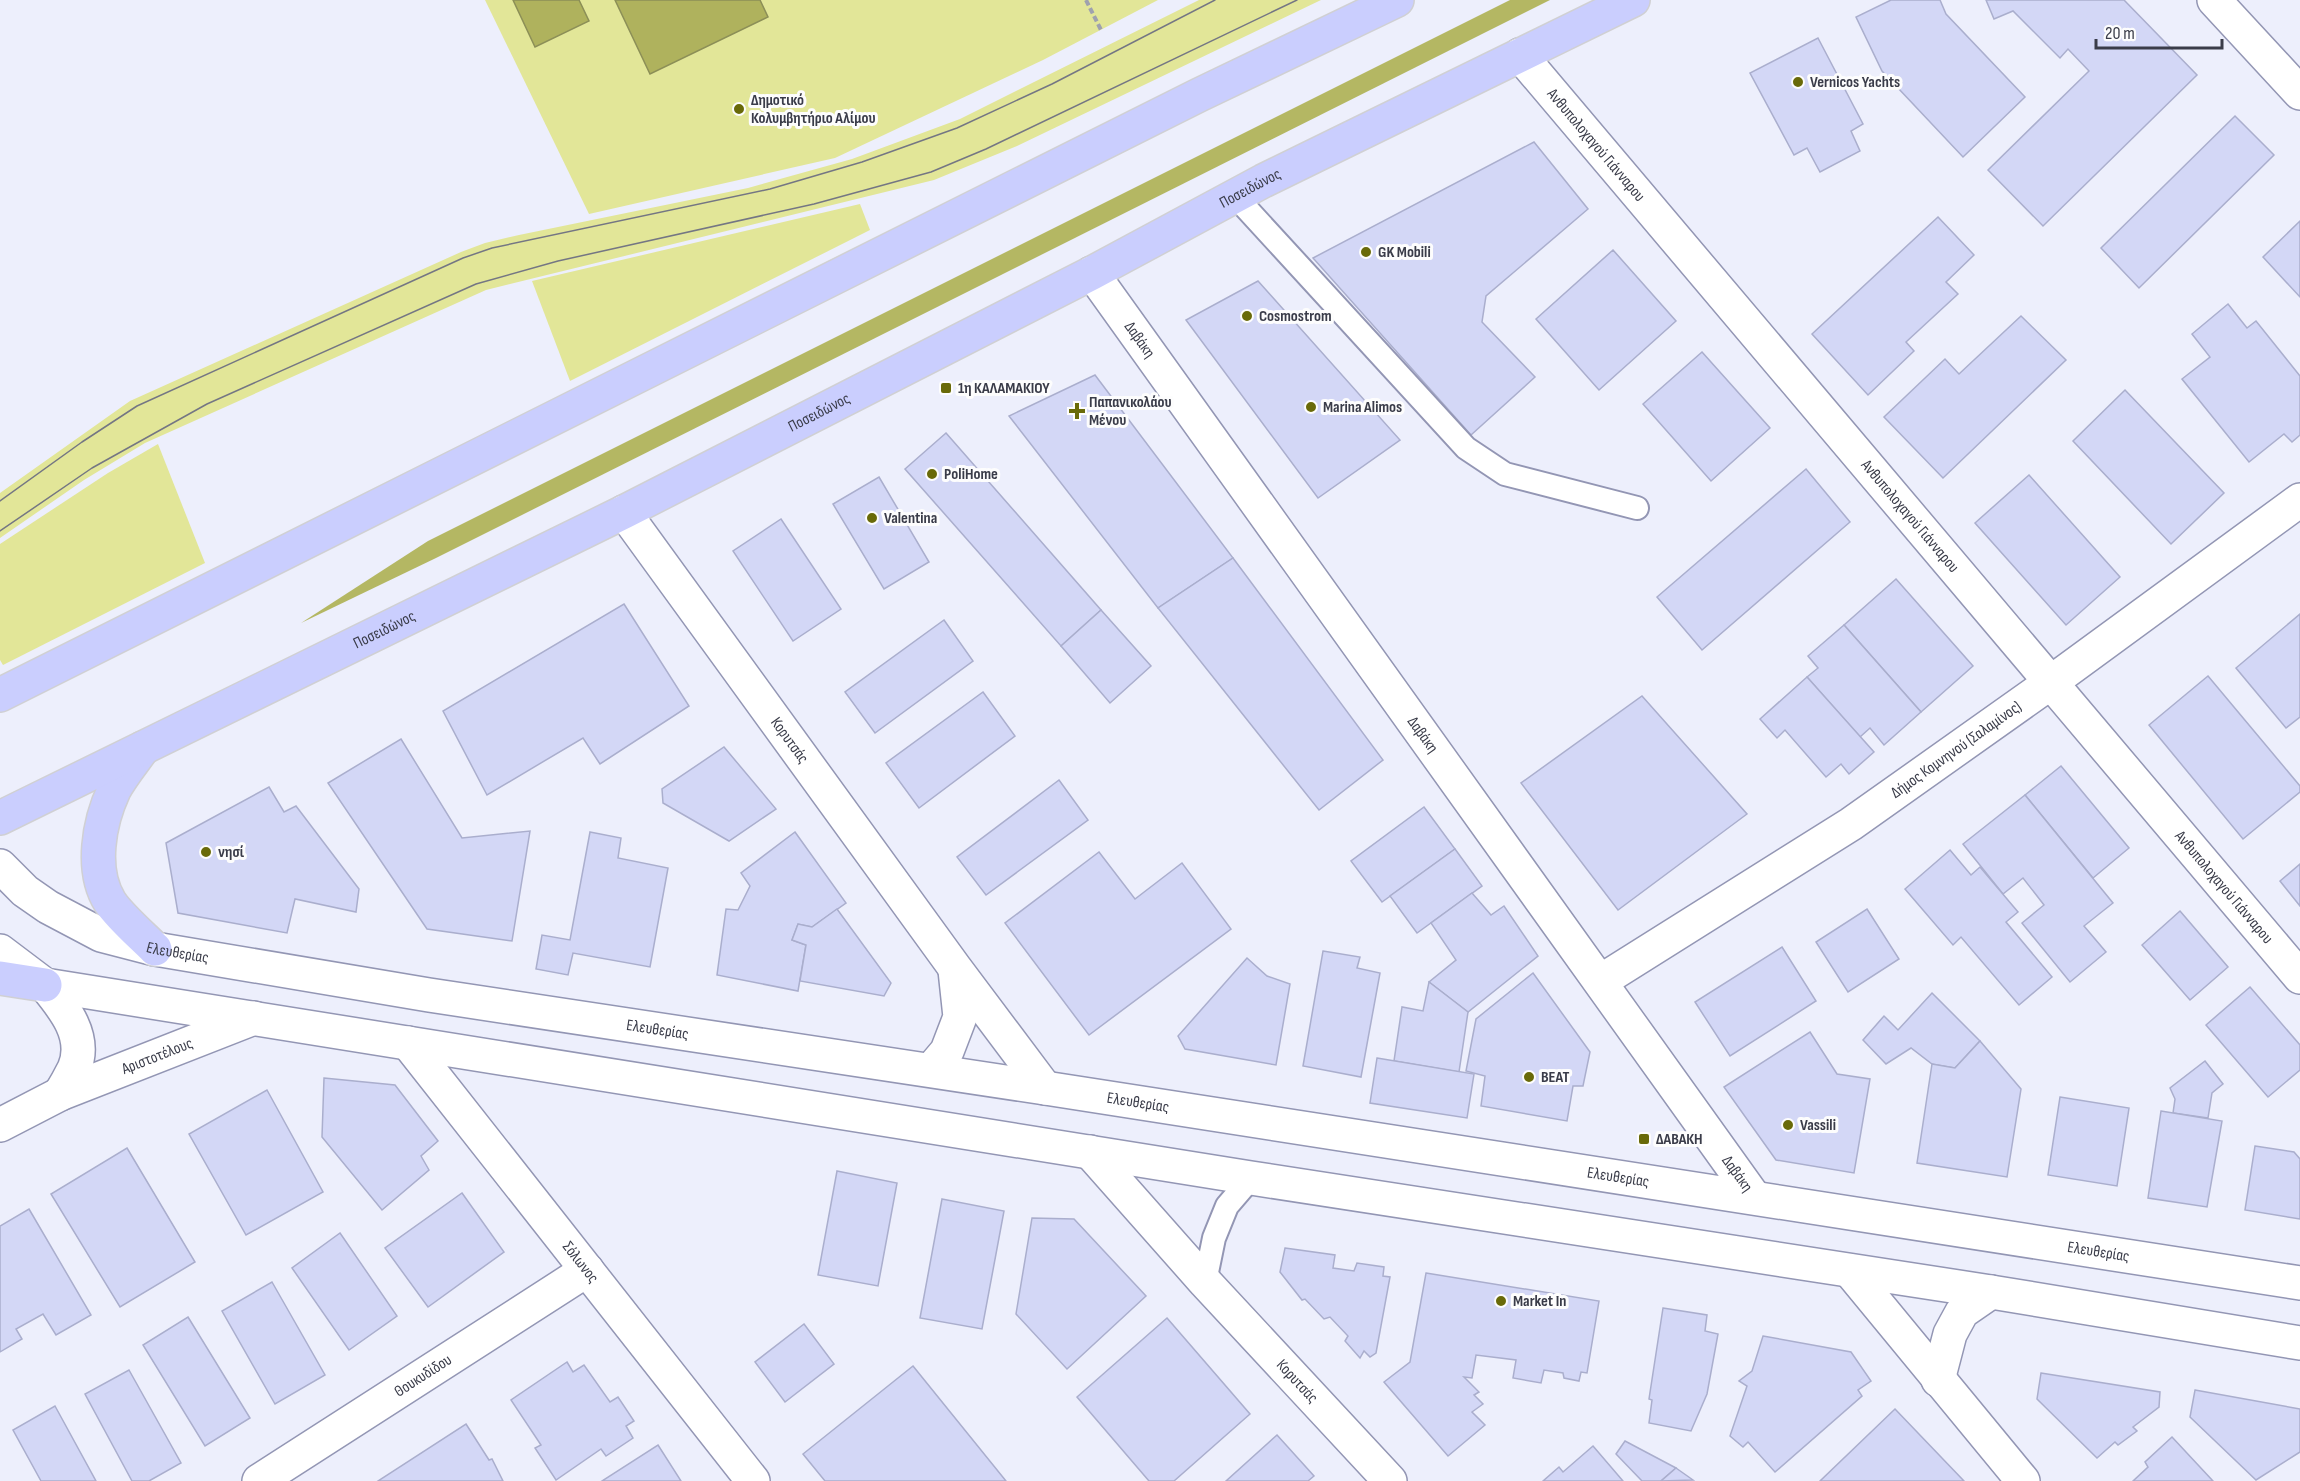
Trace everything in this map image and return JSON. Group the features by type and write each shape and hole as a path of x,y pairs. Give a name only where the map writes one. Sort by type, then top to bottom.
{"highway":[{"path":"0,695 1199,94 1396,0"},
{"name":"Ποσειδώνος","path":"0,818 624,512 1092,273 1235,196 1634,0"},
{"path":"145,745 114,790 97,852 102,881 110,902 155,949"},
{"path":"0,978 45,985"}],"street":[{"path":"2214,0 2300,93"},
{"name":"Ανθυπολοχαγού Γιάνναρου","path":"1520,55 2300,977"},
{"name":"Δαβάκη","path":"1092,273 1754,1197"},
{"name":"Δήμος Κομνηνού (Σαλαμίνος)","path":"1601,981 1851,824 2050,683 2300,500"},
{"name":"Κορυτσάς","path":"624,512 955,968 1045,1088"},
{"name":"Ελευθερίας","path":"0,866 25,891 48,907 101,935 155,949 429,995 931,1070 2300,1283"},
{"path":"0,951 45,985 73,1023 78,1046 75,1067 60,1094"},
{"path":"931,1070 947,1051 960,1017 955,968"},
{"path":"45,985 1251,1178 2300,1342"},
{"name":"Αριστοτέλους","path":"0,1125 60,1094 254,1018"},
{"name":"Σόλωνος","path":"408,1043 753,1481"},
{"name":"Κορυτσάς","path":"1090,1152 1205,1282 1390,1481"},
{"name":"Θουκυδίδου","path":"274,1477 587,1270"},
{"path":"1850,1271 2023,1481"},
{"path":"1938,1380 1950,1334 1962,1312 1991,1292"}],"lane":[{"path":"1235,196 1466,448 1505,474 1637,508"},
{"path":"1205,1282 1214,1238 1227,1206 1251,1178"}],"path":[{"path":"1086,0 1101,30"}],"shaded area":[{"name":"Δημοτικό Κολυμβητήριο Αλίμου","path":"485,0 1158,0 1043,60 835,158 589,214"},
{"path":"513,0 579,0 589,21 535,47"},
{"path":"615,0 760,0 768,17 650,74"},
{"path":"1199,0 1321,0 1017,146 934,180 486,290 145,443 84,480 0,538 0,493 130,401 461,252 485,243 519,235 748,188 852,159 960,119"},
{"path":"1510,0 1550,0 436,558 301,623 428,541"},
{"path":"860,204 870,230 570,381 532,281"},
{"path":"158,444 205,563 3,665 0,660 0,544 108,473"}],"building":[{"path":"1891,0 1940,0 1946,14 2025,97 1963,157 1882,71 1856,17"},
{"path":"1986,0 2124,0 2197,75 2043,226 1988,170 2089,71 2068,49 2060,58 2013,11 1994,19"},
{"path":"1818,38 1863,124 1851,131 1860,151 1820,172 1807,148 1794,155 1750,73"},
{"path":"2235,116 2274,155 2139,288 2101,248"},
{"path":"1534,142 1588,209 1486,296 1482,322 1535,377 1471,435 1313,258"},
{"path":"1938,217 1974,255 1946,282 1958,294 1906,342 1914,351 1868,395 1812,334"},
{"path":"2300,221 2300,297 2263,257"},
{"path":"1613,250 1676,321 1599,390 1536,319"},
{"name":"Marina Alimos","path":"1258,281 1400,440 1318,498 1186,320"},
{"path":"2228,304 2247,328 2256,321 2300,376 2300,435 2292,442 2284,434 2249,462 2182,379 2210,357 2192,334"},
{"path":"2021,316 2066,360 1943,478 1884,417 1945,359 1959,374"},
{"path":"1702,352 1770,428 1711,481 1643,404"},
{"path":"1095,375 1233,558 1158,608 1009,416"},
{"path":"2125,390 2224,493 2171,544 2073,441"},
{"path":"946,433 1101,610 1061,646 905,469"},
{"path":"1806,469 1850,522 1702,650 1657,597"},
{"path":"2029,475 2120,577 2066,625 1975,523"},
{"path":"879,477 929,562 884,589 833,504"},
{"path":"781,519 841,609 793,641 733,551"},
{"path":"1233,558 1383,760 1319,810 1158,608"},
{"path":"1896,579 1973,666 1921,712 1844,625"},
{"path":"624,604 689,706 600,764 583,738 487,795 443,711"},
{"path":"1101,610 1151,666 1110,703 1061,646"},
{"path":"2300,614 2300,717 2286,728 2236,668"},
{"path":"944,620 973,661 875,733 845,692"},
{"path":"1844,625 1921,712 1884,745 1870,728 1860,737 1807,677 1818,668 1808,656"},
{"path":"2208,676 2300,786 2300,792 2243,839 2149,725"},
{"path":"1807,677 1874,752 1849,774 1841,764 1826,777 1785,730 1777,738 1760,719"},
{"path":"983,692 1015,736 919,808 886,763"},
{"path":"1642,696 1747,814 1618,910 1521,783"},
{"path":"401,739 462,838 530,831 512,941 427,929 328,783"},
{"path":"724,747 776,809 729,841 663,803 662,789"},
{"path":"2061,766 2129,848 2093,878 2025,795"},
{"path":"1059,780 1088,820 986,895 957,857"},
{"path":"269,787 284,812 296,806 359,889 356,912 295,899 287,933 178,913 166,843"},
{"path":"2025,795 2113,903 2084,926 2106,952 2070,982 2022,923 2044,905 2023,878 2003,894 1963,844"},
{"path":"1424,807 1455,849 1382,902 1351,861"},
{"path":"590,832 621,838 618,858 668,868 650,967 573,953 568,975 536,969 542,935 570,940"},
{"path":"795,832 846,903 812,927 798,924 792,940 806,945 798,991 717,975 726,909 738,910 750,886 741,873"},
{"path":"1455,849 1482,886 1417,933 1390,896"},
{"path":"1950,850 1971,875 1980,867 2018,912 2006,922 2052,977 2019,1005 1961,937 1953,945 1905,889"},
{"path":"1099,852 1135,899 1182,863 1231,929 1089,1035 1005,923"},
{"path":"2300,864 2300,906 2280,881"},
{"path":"1472,893 1491,915 1504,906 1538,956 1468,1012 1429,982 1456,960 1431,923"},
{"path":"837,909 891,983 884,996 800,981 806,945 792,940 798,924 812,927"},
{"path":"1867,909 1899,959 1848,992 1816,942"},
{"path":"2180,911 2228,967 2190,1000 2142,945"},
{"path":"1782,947 1816,1001 1730,1056 1695,1002"},
{"path":"1323,951 1360,957 1357,968 1380,973 1361,1077 1303,1066"},
{"path":"1247,958 1267,976 1290,984 1276,1065 1185,1049 1178,1036"},
{"path":"1533,973 1590,1052 1583,1086 1573,1086 1567,1121 1481,1106 1485,1076 1466,1071 1476,1019"},
{"path":"1429,982 1468,1012 1459,1072 1394,1061 1402,1007 1423,1011"},
{"path":"2250,987 2300,1045 2300,1070 2268,1097 2206,1025"},
{"path":"1932,993 1980,1041 1955,1068 1932,1064 1911,1048 1886,1064 1863,1040 1884,1016 1898,1030"},
{"path":"1810,1032 1837,1074 1870,1079 1854,1173 1776,1160 1724,1087"},
{"path":"1980,1041 2021,1089 2007,1177 1917,1163 1932,1064 1955,1068"},
{"path":"1377,1058 1474,1074 1467,1118 1370,1103"},
{"path":"2205,1061 2223,1084 2212,1093 2208,1118 2173,1113 2175,1099 2170,1088"},
{"path":"324,1078 395,1085 438,1141 421,1156 429,1170 382,1210 322,1137"},
{"path":"267,1090 323,1192 246,1235 189,1134"},
{"path":"2060,1097 2129,1108 2117,1186 2048,1175"},
{"path":"2161,1111 2222,1121 2207,1207 2148,1198"},
{"path":"2255,1146 2294,1152 2300,1159 2300,1219 2245,1210"},
{"path":"127,1148 195,1262 120,1307 51,1194"},
{"path":"837,1171 897,1183 878,1286 818,1275"},
{"path":"462,1193 504,1252 428,1307 385,1248"},
{"path":"942,1199 1004,1211 982,1329 920,1318"},
{"path":"29,1209 91,1315 56,1335 43,1314 16,1329 22,1339 0,1352 0,1226"},
{"path":"1032,1218 1074,1219 1146,1296 1067,1369 1016,1314"},
{"path":"340,1233 397,1316 349,1350 292,1268"},
{"path":"1285,1248 1335,1255 1333,1268 1354,1271 1357,1263 1384,1267 1383,1276 1390,1277 1376,1353 1370,1357 1364,1351 1360,1358 1345,1341 1348,1336 1330,1317 1324,1319 1305,1299 1302,1300 1280,1272"},
{"path":"1426,1273 1599,1301 1587,1373 1581,1372 1579,1381 1564,1378 1563,1373 1544,1370 1541,1383 1513,1378 1516,1360 1476,1355 1472,1378 1464,1377 1479,1392 1474,1395 1483,1404 1472,1412 1485,1425 1448,1456 1384,1382 1410,1362"},
{"path":"272,1282 325,1375 275,1404 222,1311"},
{"path":"1663,1308 1707,1315 1705,1331 1718,1334 1707,1394 1691,1431 1649,1423 1652,1400 1649,1399"},
{"path":"188,1317 250,1418 205,1446 143,1345"},
{"path":"1167,1318 1250,1414 1174,1481 1149,1481 1077,1397"},
{"path":"804,1324 834,1364 785,1402 755,1362"},
{"path":"1763,1336 1851,1352 1871,1381 1858,1390 1862,1396 1775,1472 1748,1442 1743,1447 1730,1436 1747,1386 1739,1381 1752,1371"},
{"path":"567,1362 573,1372 584,1365 610,1402 618,1397 634,1421 626,1426 633,1438 606,1456 601,1449 556,1480 535,1448 541,1445 511,1400"},
{"path":"913,1366 1006,1481 825,1481 803,1454"},
{"path":"129,1370 181,1463 149,1481 132,1481 85,1394"},
{"path":"2041,1373 2160,1392 2159,1407 2133,1427 2137,1431 2118,1445 2115,1442 2097,1458 2037,1399"},
{"path":"2195,1390 2300,1409 2300,1452 2256,1480 2190,1417"},
{"path":"55,1406 96,1481 41,1481 13,1430"},
{"path":"1895,1409 1964,1481 1820,1481"},
{"path":"466,1424 489,1460 492,1459 503,1481 378,1481"},
{"path":"1277,1435 1314,1476 1308,1481 1226,1481"},
{"path":"2172,1437 2213,1481 2133,1481 2148,1467 2145,1462"},
{"path":"1625,1441 1676,1468 1661,1481 1642,1481 1616,1454"},
{"path":"658,1445 681,1481 602,1481"},
{"path":"1593,1446 1623,1481 1543,1481 1559,1467 1563,1472"},
{"path":"1676,1468 1693,1480 1661,1481"}],"tram line":[{"path":"0,501 137,406 463,258 492,248 770,189 862,162 957,128 1052,84 1215,0"},
{"path":"0,531 92,468 207,404 476,284 558,261 814,204 931,172 986,149 1297,0"}],"place":[{"name":"Vernicos Yachts","path":"1798,82"},
{"name":"Δημοτικό Κολυμβητήριο Αλίμου","path":"739,109"},
{"name":"GK Mobili","path":"1366,252"},
{"name":"Cosmostrom","path":"1247,316"},
{"name":"1η ΚΑΛΑΜΑΚΙΟΥ","path":"946,388"},
{"name":"Marina Alimos","path":"1311,407"},
{"name":"Παπανικολάου Μένου","path":"1077,411"},
{"name":"PoliHome","path":"932,474"},
{"name":"Valentina","path":"872,518"},
{"name":"νησί","path":"206,852"},
{"name":"ΒΕΑΤ","path":"1529,1077"},
{"name":"Vassili","path":"1788,1125"},
{"name":"ΔΑΒΑΚΗ","path":"1644,1139"},
{"name":"Market In","path":"1501,1301"}]}
